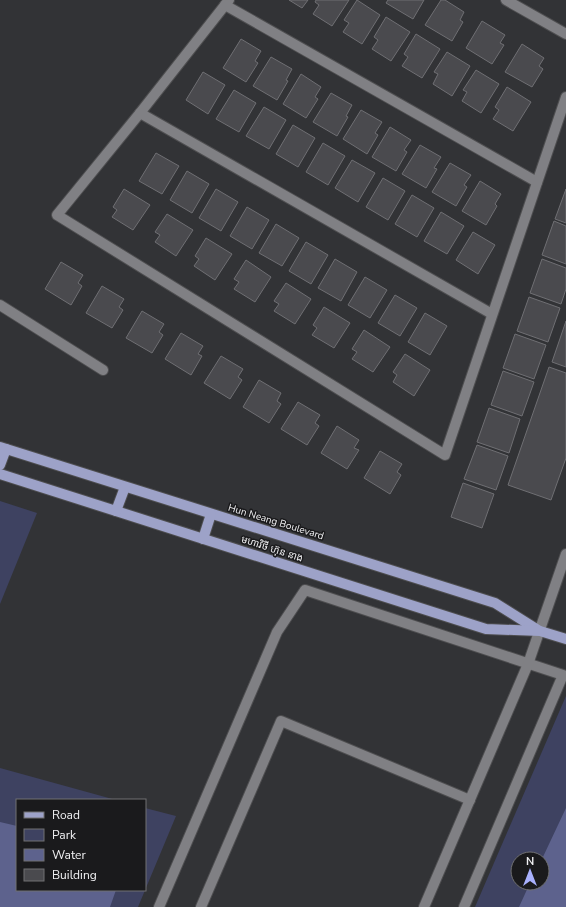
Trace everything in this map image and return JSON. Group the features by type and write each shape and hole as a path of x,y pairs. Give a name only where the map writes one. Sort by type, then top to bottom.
{"main road":[{"path":"0,465 3,448"},
{"name":"Hun Neang Boulevard","path":"3,448 495,603 540,631"},
{"name":"មហាវិថី ហ៊ុន នាង","path":"0,474 486,629 540,631 566,639"},
{"path":"116,512 125,487"},
{"path":"203,539 211,514"}],"street":[{"path":"506,0 566,34"},
{"path":"537,182 227,3 57,215 444,455 566,97"},
{"path":"140,113 492,314"},
{"path":"0,305 103,370"},
{"path":"424,907 528,664 566,554"},
{"path":"159,907 277,632 305,590 563,675 464,907"},
{"path":"201,907 281,720 470,800"}],"green space":[{"path":"0,501 37,513 0,604"},
{"path":"566,696 566,907 475,907"},
{"path":"0,768 112,799 16,799 16,891 145,891 138,907 0,907"},
{"path":"146,808 176,816 146,888"}],"water":[{"path":"566,808 566,907 519,907 526,891 550,891 550,851 546,851"},
{"path":"0,822 16,826 16,891 116,891 110,907 0,907"}],"building":[{"path":"289,0 308,0 302,8"},
{"path":"316,0 349,0 332,26 313,14 319,5 315,2"},
{"path":"357,0 380,15 362,44 343,32 349,23 344,20"},
{"path":"388,0 424,0 413,19 386,3"},
{"path":"441,0 445,0 464,12 460,20 463,22 452,41 425,25"},
{"path":"386,17 410,32 391,61 372,49 378,40 374,37"},
{"path":"482,21 505,35 500,43 504,45 492,64 466,48"},
{"path":"416,34 440,49 422,78 402,66 408,57 404,54"},
{"path":"241,39 261,51 255,61 258,63 246,82 223,68"},
{"path":"522,44 544,58 539,66 543,69 532,87 505,72"},
{"path":"447,52 470,66 452,96 433,84 438,74 434,72"},
{"path":"271,57 292,69 286,80 288,81 277,100 253,86"},
{"path":"476,70 499,84 481,113 462,101 467,92 463,90"},
{"path":"203,72 225,85 208,114 186,100"},
{"path":"301,74 321,87 315,97 318,99 306,118 283,104"},
{"path":"507,87 531,102 513,131 493,119 499,110 495,107"},
{"path":"234,90 256,103 239,132 216,119"},
{"path":"331,93 352,105 346,116 348,117 337,136 313,122"},
{"path":"264,107 286,120 269,149 246,136"},
{"path":"361,110 382,122 375,133 378,135 367,154 343,139"},
{"path":"293,125 315,138 298,167 276,154"},
{"path":"390,127 411,140 404,150 407,152 396,171 372,157"},
{"path":"323,143 345,156 328,185 306,172"},
{"path":"420,145 441,157 434,168 437,169 426,188 402,174"},
{"path":"156,153 179,166 162,194 139,181"},
{"path":"352,160 375,173 358,202 335,188"},
{"path":"450,163 471,175 464,185 467,187 456,206 432,192"},
{"path":"187,171 209,184 192,213 170,200"},
{"path":"383,178 405,191 388,220 366,207"},
{"path":"480,181 501,194 495,204 497,206 486,225 462,211"},
{"path":"124,189 150,205 133,230 112,217 117,210 113,207"},
{"path":"216,189 238,202 221,231 199,218"},
{"path":"566,189 566,223 555,219"},
{"path":"412,195 434,208 417,237 395,224"},
{"path":"247,207 269,220 252,249 230,236"},
{"path":"441,212 464,226 447,254 424,241"},
{"path":"167,214 193,230 176,256 155,242 160,235 155,232"},
{"path":"554,221 566,226 566,264 542,255"},
{"path":"276,224 299,238 282,266 259,253"},
{"path":"473,232 495,245 478,274 456,260"},
{"path":"206,238 232,254 215,280 194,266 199,259 195,256"},
{"path":"306,242 328,255 311,284 289,271"},
{"path":"335,259 357,272 341,301 318,288"},
{"path":"542,259 566,268 566,289 561,304 530,293"},
{"path":"246,260 271,277 255,302 234,289 239,282 234,279"},
{"path":"61,262 83,275 78,283 82,286 71,305 45,289"},
{"path":"365,277 387,290 370,318 348,305"},
{"path":"286,283 311,299 295,324 274,311 279,304 274,301"},
{"path":"102,286 124,299 119,307 123,310 112,328 86,313"},
{"path":"395,295 417,308 400,336 378,323"},
{"path":"529,297 560,308 548,342 517,331"},
{"path":"324,307 350,323 334,348 312,335 317,328 313,325"},
{"path":"142,311 164,324 159,332 163,335 152,353 126,338"},
{"path":"425,313 447,326 430,355 408,342"},
{"path":"566,321 566,367 552,362"},
{"path":"364,330 390,347 373,372 352,359 357,352 352,349"},
{"path":"181,333 203,346 198,354 202,356 191,375 165,359"},
{"path":"515,334 546,345 534,379 503,368"},
{"path":"405,354 430,370 414,396 393,382 397,375 393,372"},
{"path":"221,356 243,369 238,377 242,380 230,399 204,383"},
{"path":"549,367 566,373 566,458 551,500 508,485"},
{"path":"503,371 534,382 522,416 491,405"},
{"path":"259,380 281,393 277,401 281,404 269,423 243,407"},
{"path":"298,402 320,415 315,423 319,426 307,445 281,429"},
{"path":"489,408 520,419 509,453 477,442"},
{"path":"337,426 359,440 354,448 359,450 347,469 321,453"},
{"path":"477,445 508,456 496,490 464,479"},
{"path":"380,451 402,464 397,472 401,475 390,494 364,478"},
{"path":"463,483 494,494 482,528 451,517"}]}
